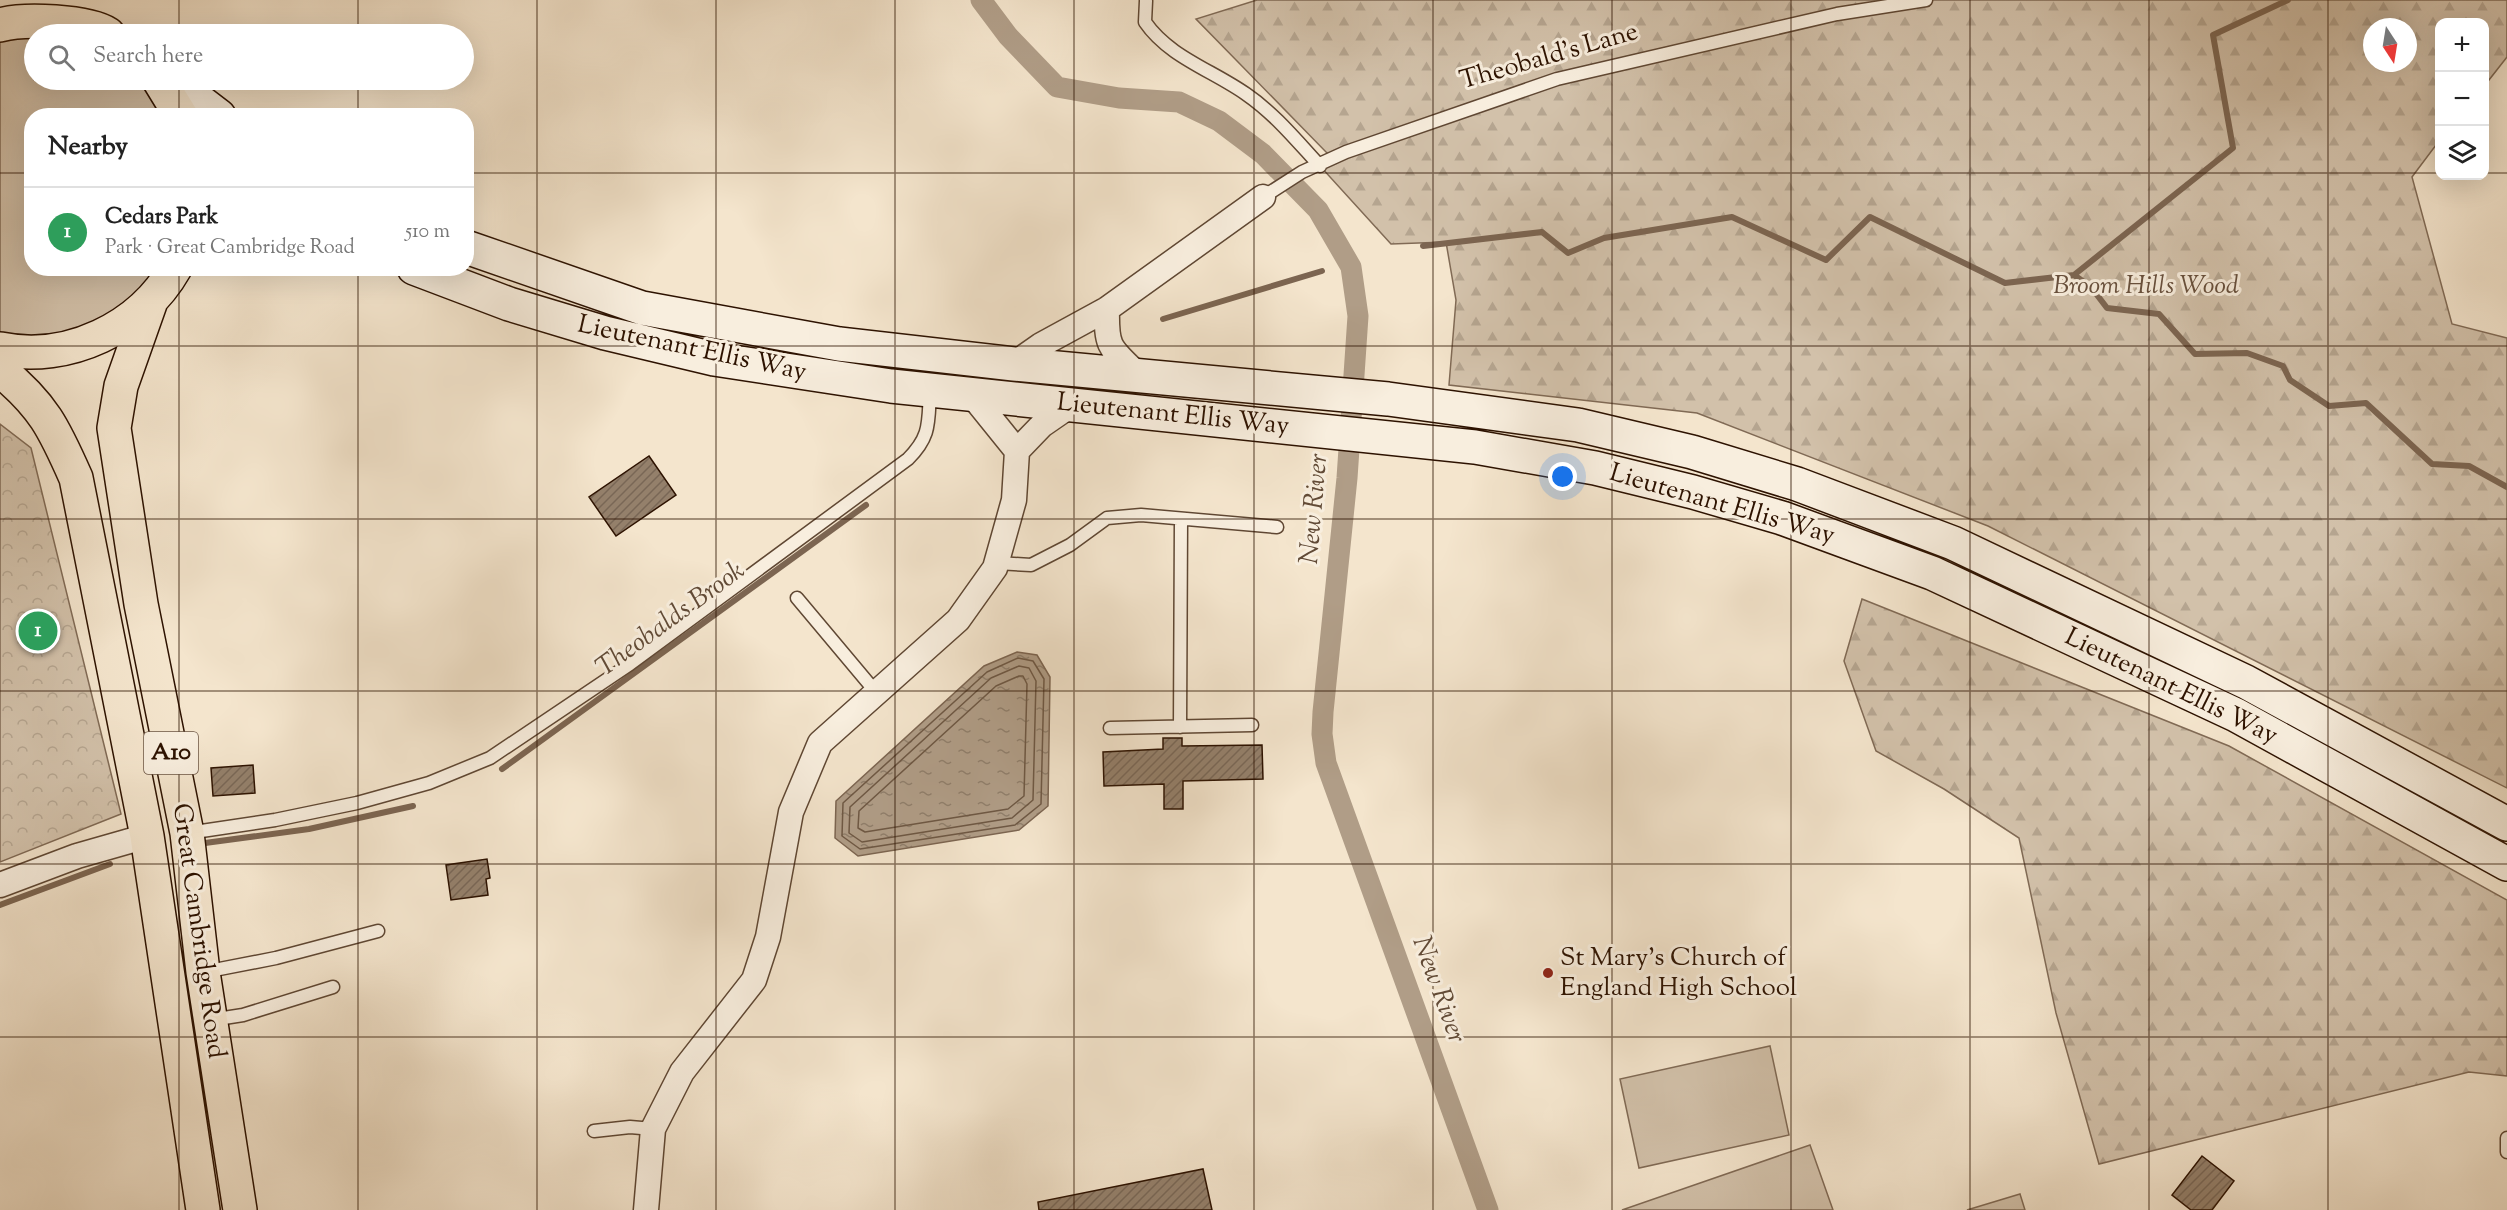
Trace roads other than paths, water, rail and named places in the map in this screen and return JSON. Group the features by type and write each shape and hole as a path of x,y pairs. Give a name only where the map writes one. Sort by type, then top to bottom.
{"highway":[{"path":"72,0 96,24"},
{"path":"0,25 10,22 65,24"},
{"path":"165,90 177,108"},
{"path":"0,349 48,351 86,343 119,327 169,280"},
{"name":"Great Cambridge Road","path":"169,280 121,386 114,428 141,604 187,833 203,972 240,1210"},
{"name":"Great Cambridge Road","path":"0,370 25,390 52,425 76,478 147,836 203,1210"}],"main road":[{"path":"185,90 209,108"},
{"name":"Lieutenant Ellis Way","path":"474,250 642,308 839,344 1014,364 1388,399 1578,425 1692,452 1797,484 1953,543 2246,682 2507,824"},
{"name":"Lieutenant Ellis Way","path":"436,276 531,311 605,333 714,359 830,378 930,390 1284,427 1383,435 1475,447 1595,468 1693,492 1782,518 1932,573 2236,715 2507,864"}],"street":[{"path":"1014,364 1041,345 1107,309 1270,192"},
{"path":"1107,309 1106,334 1109,346 1137,374"},
{"path":"971,394 1017,452"},
{"path":"646,1210 653,1130 682,1072 754,980 768,937 791,812 820,743 875,691 958,620 997,563 1014,500 1017,452 1042,425 1071,405"},
{"path":"0,885 77,856 147,836"}],"lane":[{"path":"1146,0 1144,22 1164,45 1244,92 1270,111 1320,166"},
{"name":"Theobald's Lane","path":"1270,192 1302,172 1320,166 1346,152 1557,79 1837,14 1926,0"},
{"path":"187,833 274,820 357,803 429,783 490,758 630,664 908,459 923,443 926,436 930,390"},
{"path":"997,563 1031,566 1070,545 1107,518 1141,515 1277,527"},
{"path":"1180,727 1181,519"},
{"path":"797,598 875,691"},
{"path":"1110,728 1252,725"},
{"path":"203,972 276,958 378,931"},
{"path":"211,1020 243,1015 333,987"},
{"path":"594,1131 630,1127 653,1130"},
{"path":"2507,1138 2507,1152"}],"water":[{"path":"1017,652 1037,655 1050,677 1048,806 1019,830 858,856 835,838 836,801 984,666"}],"waterway":[{"name":"New River","path":"981,0 1008,36 1057,87 1119,98 1179,102 1219,121 1263,154 1318,210 1351,267 1358,316 1347,478 1323,712 1322,734 1326,763 1488,1210"},
{"path":"2074,275 2233,148 2213,35 2288,0"},
{"name":"Theobalds Brook","path":"1423,246 1542,232 1568,253 1604,238 1732,217 1826,260 1870,217 2005,283 2074,275 2091,287 2107,308 2159,314 2195,354 2247,353 2283,366 2290,380 2329,406 2366,403 2432,464 2469,466 2507,487"},
{"name":"Theobalds Brook","path":"1163,319 1322,271"},
{"name":"Theobalds Brook","path":"502,769 866,505"},
{"name":"Theobalds Brook","path":"205,843 309,829 413,806"},
{"name":"Theobalds Brook","path":"0,905 110,864"}],"place":[{"name":"Cedars Park","path":"38,631"},
{"name":"St Mary's Church of England High School","path":"1548,973"}],"park label":[{"name":"Broom Hills Wood","path":"2146,286"}]}
